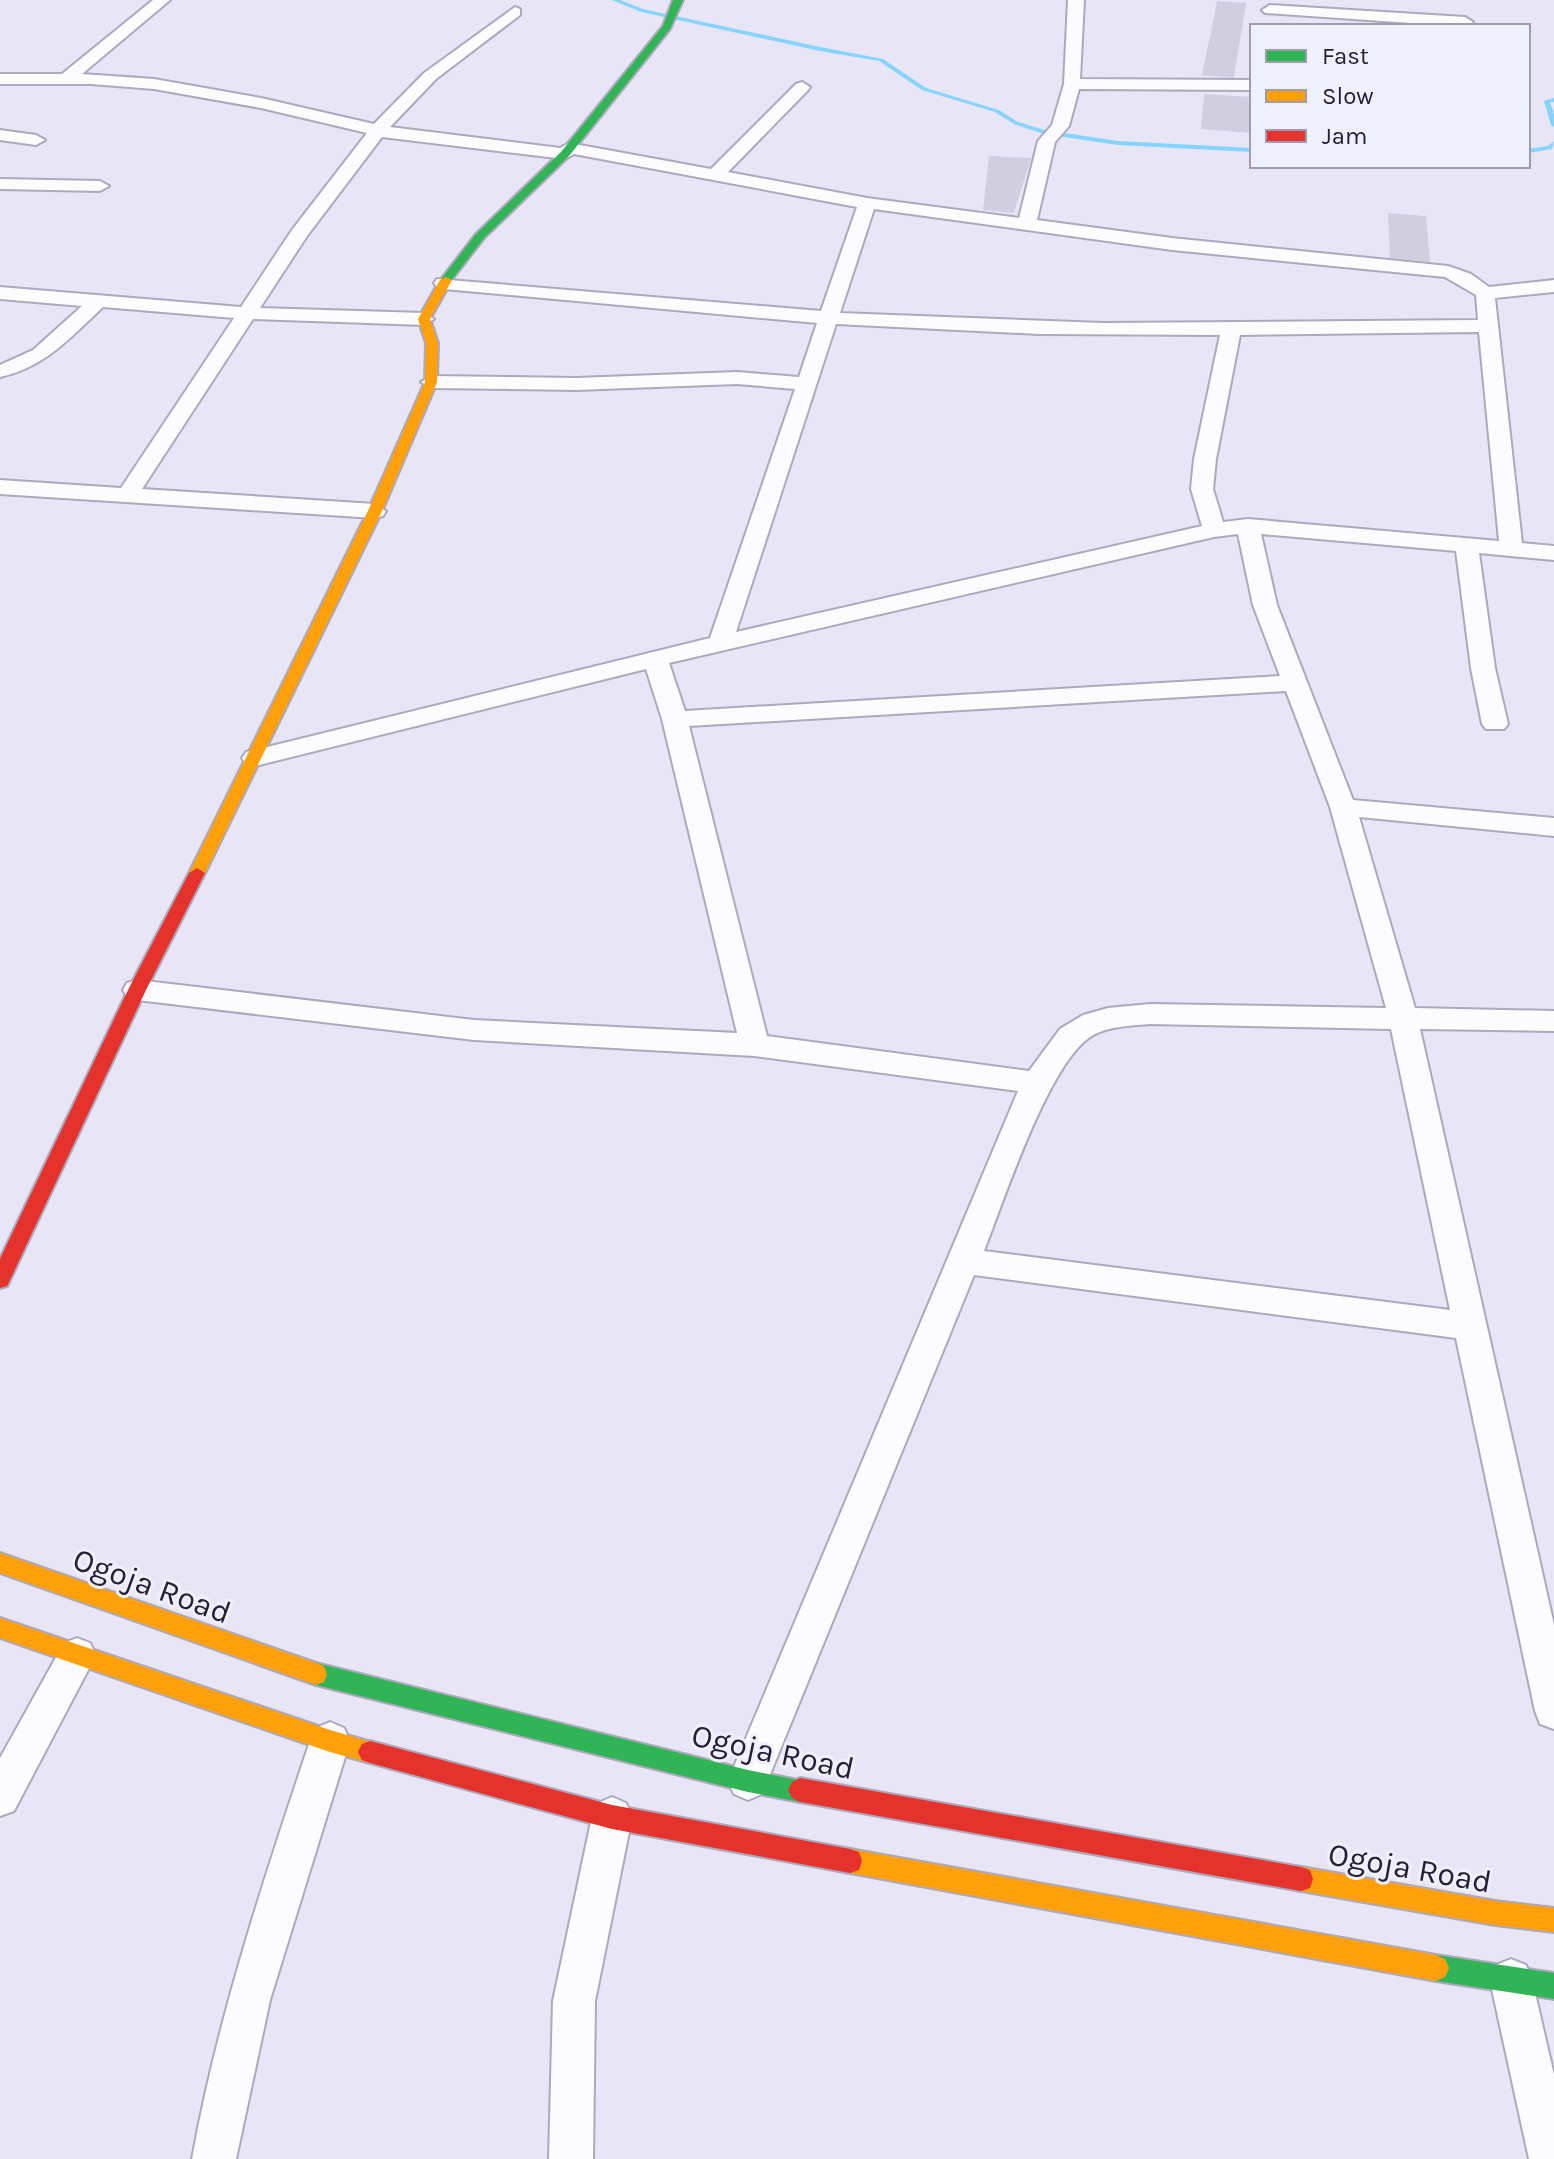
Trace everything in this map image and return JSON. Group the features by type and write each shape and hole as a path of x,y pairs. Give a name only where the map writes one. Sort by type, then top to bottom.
{"street":[{"path":"66,79 162,0"},
{"path":"1027,224 1047,141 1060,126 1072,84 1076,0"},
{"path":"1270,12 1465,24 1458,0"},
{"path":"0,1280 137,990 255,758 375,511 431,382 432,343 424,319 444,283 480,236 567,151 667,27 676,3"},
{"path":"127,495 299,234 377,131 430,76 515,12"},
{"path":"0,79 154,84 357,123 377,131 567,151 867,203 1172,244 1448,272 1464,278 1485,293 1554,286"},
{"path":"1072,84 1250,85"},
{"path":"715,175 802,87"},
{"path":"0,135 36,140"},
{"path":"0,184 100,186"},
{"path":"720,643 867,203"},
{"path":"444,283 831,317 972,326 1231,330 1489,326"},
{"path":"0,293 245,313 424,319"},
{"path":"1485,293 1511,548"},
{"path":"0,371 21,367 39,355 97,302"},
{"path":"1214,530 1202,489 1203,474 1231,330"},
{"path":"431,382 576,384 737,378 808,384"},
{"path":"0,487 375,511"},
{"path":"255,758 720,643 1214,530 1248,526 1554,553"},
{"path":"1248,526 1265,605 1343,807 1403,1017 1554,1711"},
{"path":"1466,544 1483,668 1495,724"},
{"path":"656,661 675,719 754,1045"},
{"path":"675,719 1295,683"},
{"path":"1343,807 1554,827"},
{"path":"137,990 474,1030 754,1045 1037,1083"},
{"path":"748,1781 1037,1083 1066,1038 1098,1018 1150,1014 1554,1021"},
{"path":"963,1261 1470,1326"},
{"name":"Ogoja Road","path":"0,1563 302,1671 748,1781 1495,1913 1554,1920"},
{"path":"0,1628 330,1741 612,1817 1554,1986"},
{"path":"0,1797 77,1655"},
{"path":"214,2159 222,2108 259,1958 330,1741"},
{"path":"571,2159 574,2001 612,1817"},
{"path":"1511,1980 1551,2159"}],"building":[{"path":"1218,2 1245,4 1233,77 1203,74"},
{"path":"1205,95 1250,98 1248,132 1202,128"},
{"path":"990,157 1030,159 1013,212 984,209"},
{"path":"1389,214 1425,217 1429,261 1391,257"}],"waterway":[{"path":"615,0 641,10 881,60 924,89 997,111 1016,123 1044,132 1118,143 1250,150"},
{"path":"1554,100 1547,101 1554,125"},
{"path":"1530,151 1550,148 1554,143"}],"traffic: fast":[{"path":"446,280 480,236 565,154 667,27 678,0"},
{"path":"316,1674 748,1781 800,1790"},
{"path":"1436,1968 1554,1986"}],"traffic: slow":[{"path":"197,873 375,511 431,382 432,343 424,319 446,280"},
{"path":"0,1563 316,1674"},
{"path":"0,1628 370,1752"},
{"path":"850,1861 1436,1968"},
{"path":"1301,1879 1495,1913 1554,1920"}],"traffic: jam":[{"path":"0,1280 137,990 197,873"},
{"path":"370,1752 612,1817 850,1861"},
{"path":"800,1790 1301,1879"}]}
